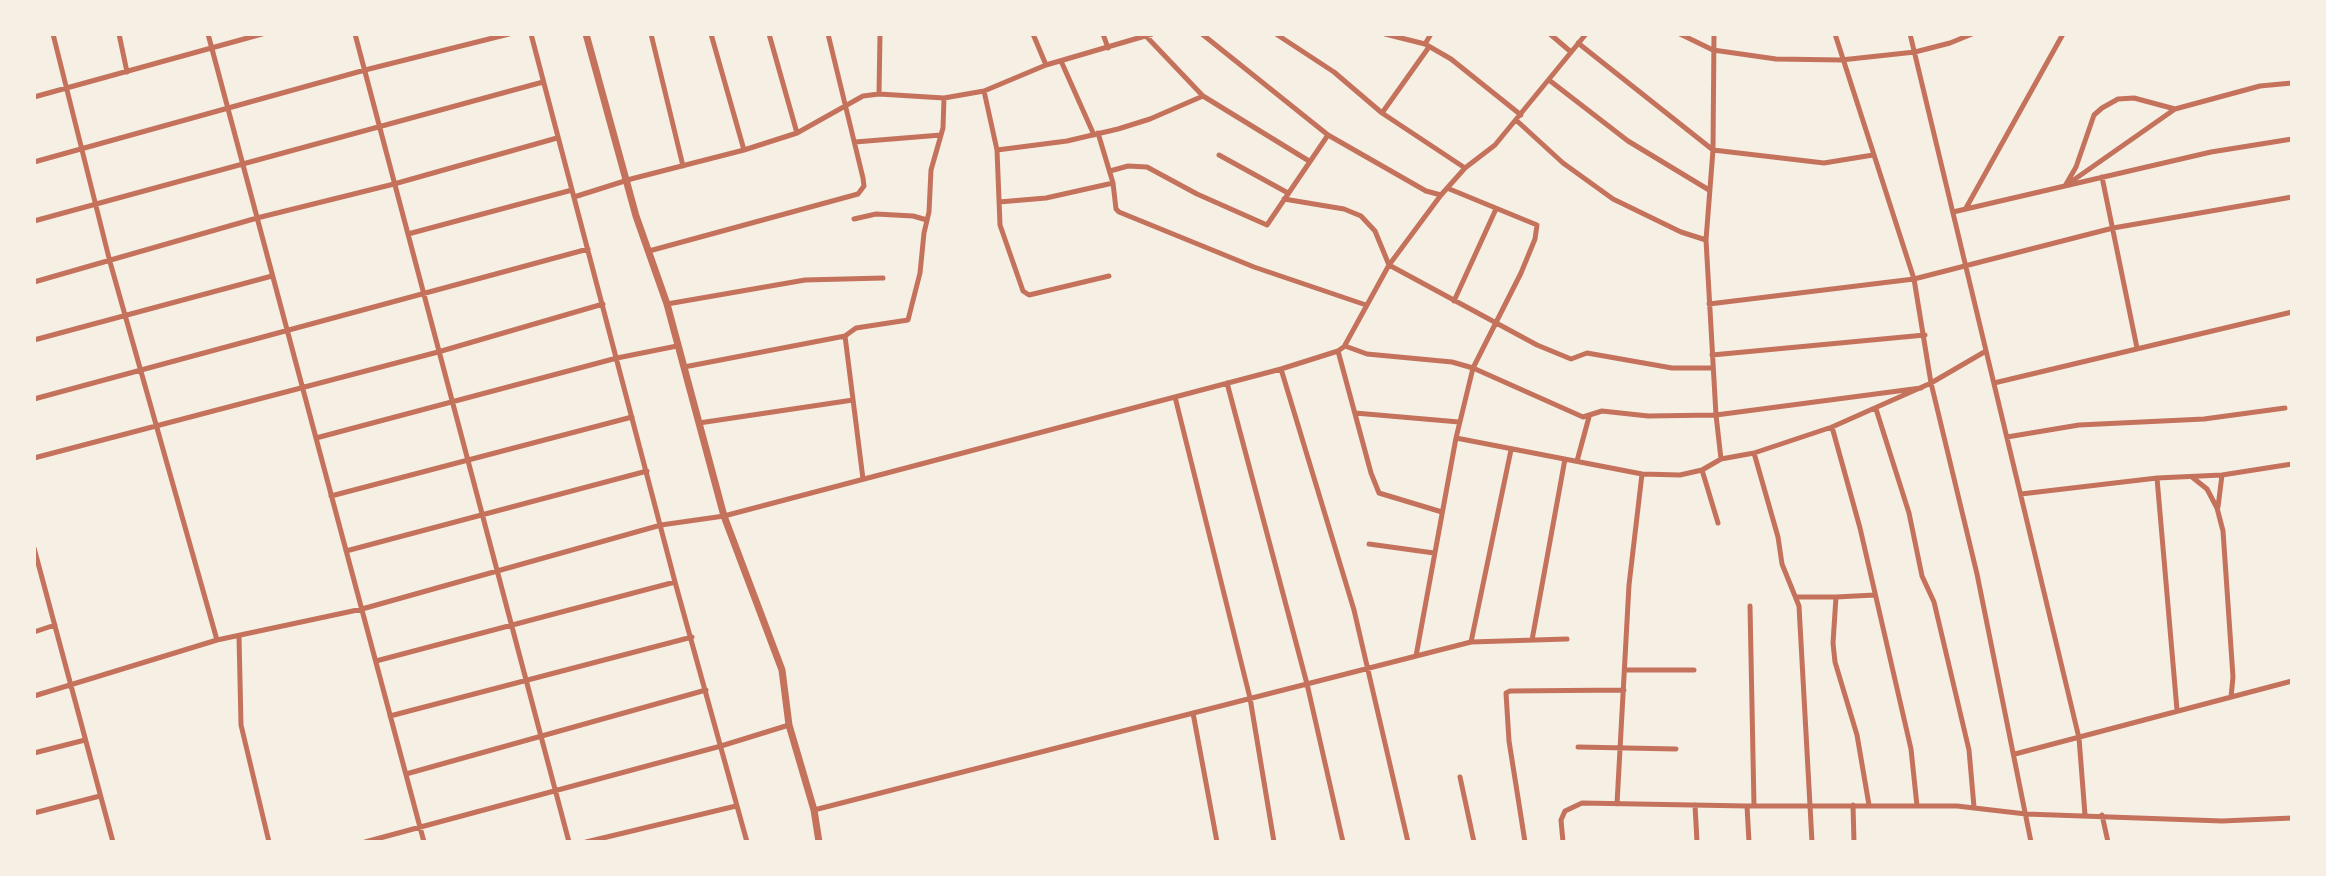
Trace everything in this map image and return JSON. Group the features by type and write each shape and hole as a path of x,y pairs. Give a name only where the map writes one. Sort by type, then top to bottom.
{"street":[{"path":"53,34 110,262 217,640"},
{"path":"119,34 127,72"},
{"path":"208,34 424,842"},
{"path":"34,97 262,34"},
{"path":"355,34 569,842"},
{"path":"34,162 365,70 509,34"},
{"path":"531,34 675,582 747,842"},
{"path":"586,34 626,181 667,304 724,516 750,578 782,670 789,725 814,810 819,842"},
{"path":"651,34 683,166"},
{"path":"711,34 744,150"},
{"path":"769,34 797,133"},
{"path":"649,252 858,194 864,186 828,34"},
{"path":"879,94 880,34"},
{"path":"1033,34 1046,65"},
{"path":"1103,34 1108,48"},
{"path":"408,234 744,150 797,133 863,96 944,98 984,91 1046,65 1152,34"},
{"path":"1202,34 1328,135 1426,191 1441,195"},
{"path":"1276,34 1334,72 1382,113 1465,168"},
{"path":"1385,34 1427,45 1451,59 1519,118 1563,163 1613,199 1681,232 1706,240"},
{"path":"1382,113 1431,34"},
{"path":"1550,34 1571,52"},
{"path":"34,696 217,640 362,609 661,525 724,516 1281,369 1338,351 1345,346 1389,265 1441,195 1465,168 1495,145 1586,34"},
{"path":"1680,34 1713,50 1776,59 1841,60 1915,52 1972,34"},
{"path":"1714,34 1713,150 1706,240 1721,459"},
{"path":"1835,34 1914,279 1931,383 1977,574 2031,842"},
{"path":"1910,34 2079,738 2085,815"},
{"path":"1966,209 2063,34"},
{"path":"1145,35 1203,96 1309,161"},
{"path":"1578,43 1713,150 1816,163 1873,155"},
{"path":"1061,61 1110,171 1116,209 1128,217 1254,267 1366,305"},
{"path":"1549,80 1628,141 1709,190"},
{"path":"34,221 543,82"},
{"path":"2065,186 2175,109 2260,86 2292,83"},
{"path":"984,91 997,150 1000,225 1025,294 1109,276"},
{"path":"997,150 1096,134 1150,119 1203,96"},
{"path":"683,367 845,336 856,328 908,320 920,273 929,212 931,170 941,135 944,98"},
{"path":"2065,186 2076,167 2094,115 2102,108 2118,99 2134,98 2175,109"},
{"path":"854,142 941,135"},
{"path":"1110,171 1128,166 1147,167 1197,194 1267,225 1328,135"},
{"path":"34,282 257,218 394,184 557,138"},
{"path":"1953,212 2211,152 2292,139"},
{"path":"1219,155 1288,193"},
{"path":"2102,177 2137,348"},
{"path":"999,202 1046,198 1113,183"},
{"path":"1416,656 1459,422 1473,368 1497,324 1535,239 1537,225 1447,188"},
{"path":"1709,304 1914,279 2113,228 2292,197"},
{"path":"1284,199 1344,209 1361,216 1375,231 1389,265 1497,324 1571,359 1587,353 1672,368 1713,368"},
{"path":"1454,301 1496,209"},
{"path":"854,219 876,214 927,220"},
{"path":"34,399 588,249"},
{"path":"34,340 272,276"},
{"path":"667,304 789,282 883,278"},
{"path":"34,458 438,352 603,304"},
{"path":"1994,383 2292,312"},
{"path":"1712,355 1925,335"},
{"path":"845,336 863,479"},
{"path":"316,438 617,358 677,346"},
{"path":"1345,346 1367,354 1442,361 1473,368 1583,417 1602,411 1648,416 1716,415 1921,388"},
{"path":"1338,351 1379,493 1442,512"},
{"path":"1456,438 1642,474 1680,475 1702,470 1721,459 1754,453 1832,427 1921,388 1986,351"},
{"path":"1281,369 1354,610 1408,842"},
{"path":"1227,383 1307,684 1343,842"},
{"path":"1175,397 1250,698 1274,842"},
{"path":"698,423 853,400"},
{"path":"2007,437 2079,425 2204,419 2285,408"},
{"path":"1876,409 1909,513 1922,576 1934,602 1969,750 1974,807"},
{"path":"1355,413 1459,422"},
{"path":"331,496 632,417"},
{"path":"1577,461 1589,417"},
{"path":"1832,427 1912,755 1917,806"},
{"path":"1471,642 1511,450"},
{"path":"1754,453 1778,537 1782,564 1799,606 1812,842"},
{"path":"1532,640 1565,459"},
{"path":"2021,494 2157,478 2222,475 2292,464"},
{"path":"1702,470 1718,523"},
{"path":"346,551 647,471"},
{"path":"1617,804 1629,585 1642,474"},
{"path":"2217,508 2222,475"},
{"path":"2192,477 2207,489 2217,508 2223,531 2233,677 2231,697"},
{"path":"2157,478 2177,710"},
{"path":"1369,544 1434,553"},
{"path":"34,548 113,842"},
{"path":"34,577 41,575"},
{"path":"376,661 675,582"},
{"path":"1796,597 1875,595"},
{"path":"1836,597 1835,662 1857,735 1869,805"},
{"path":"1749,842 1750,606"},
{"path":"34,632 55,625"},
{"path":"239,636 241,725 269,842"},
{"path":"390,716 692,637"},
{"path":"814,810 1471,642 1567,639"},
{"path":"1625,670 1694,670"},
{"path":"2015,754 2292,681"},
{"path":"406,774 706,690"},
{"path":"1525,842 1509,741 1506,693 1624,690"},
{"path":"1193,713 1217,842"},
{"path":"365,842 789,725"},
{"path":"34,753 85,740"},
{"path":"1578,747 1676,749"},
{"path":"1460,777 1474,842"},
{"path":"34,813 100,796"},
{"path":"1563,842 1561,820 1565,811 1582,803 1974,807 2026,814 2222,821 2292,818"},
{"path":"1695,805 1697,842"},
{"path":"1853,805 1854,842"},
{"path":"586,842 736,806"},
{"path":"2102,815 2108,842"}]}
